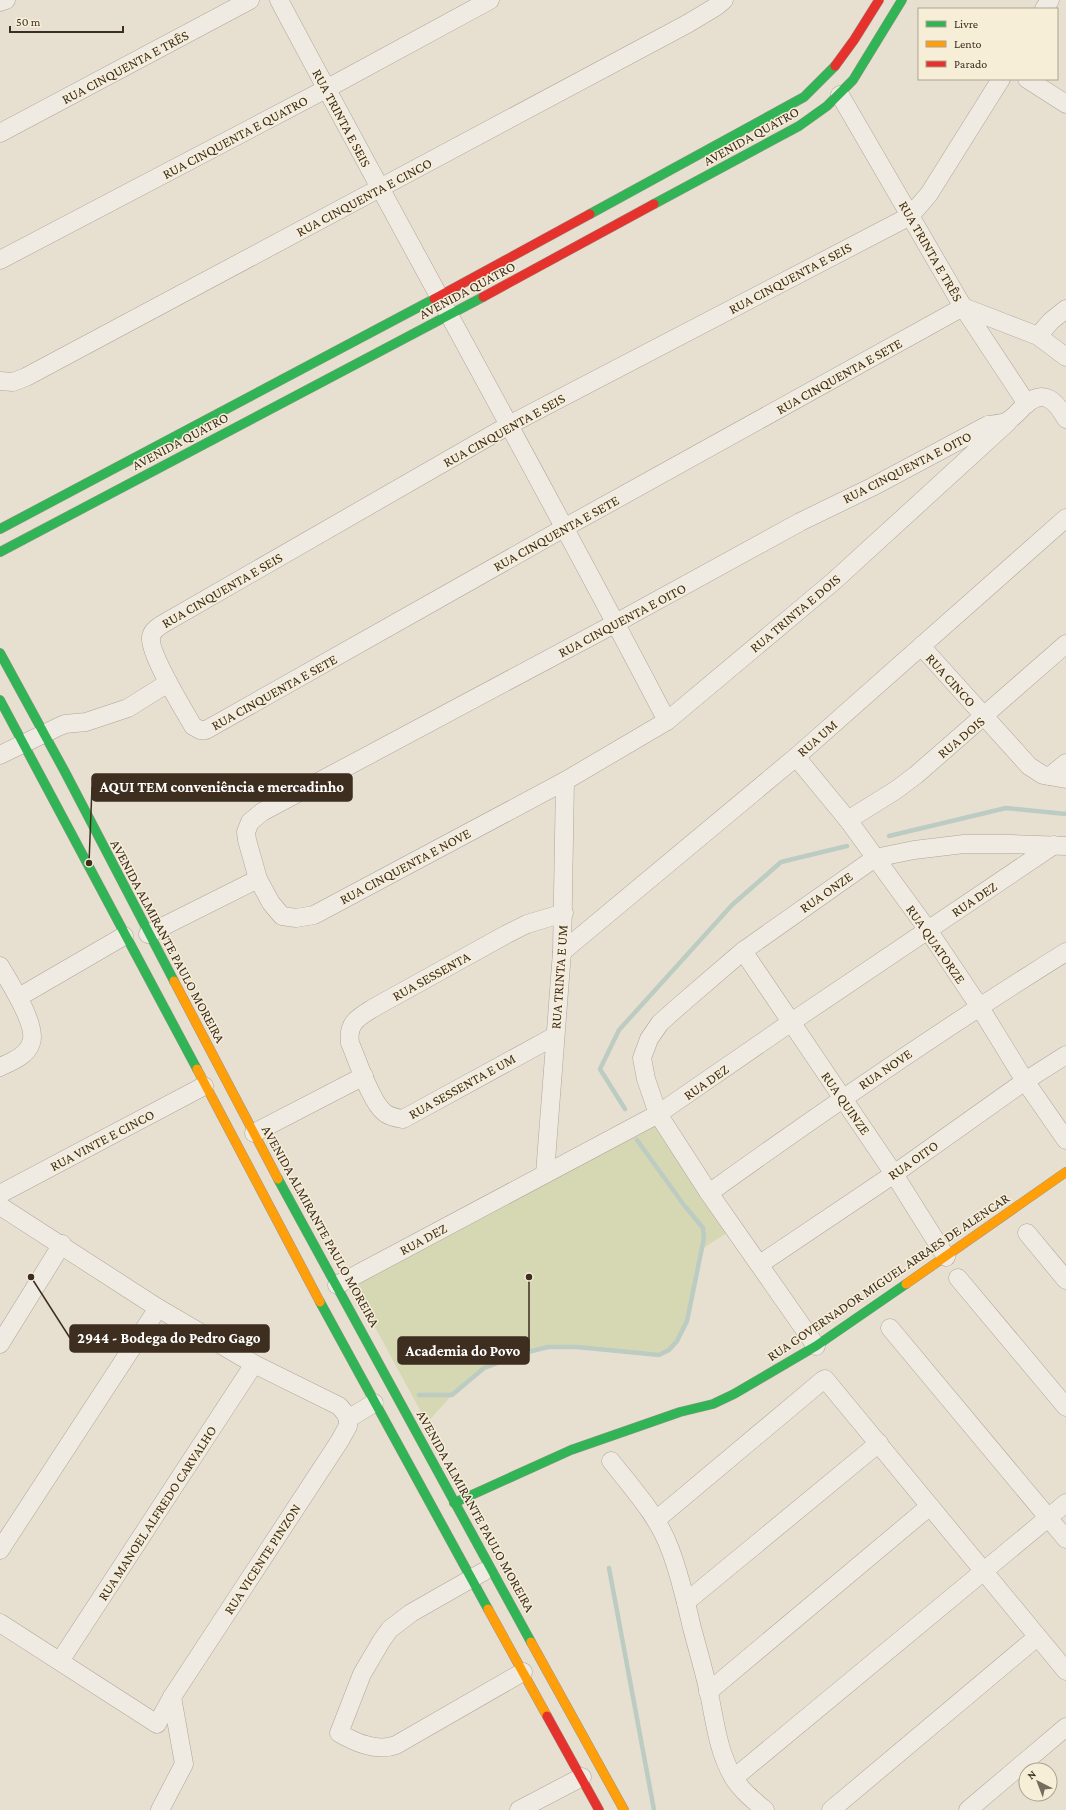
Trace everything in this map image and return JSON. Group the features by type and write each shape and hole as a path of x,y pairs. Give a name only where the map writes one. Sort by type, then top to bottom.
{"street":[{"path":"0,2 6,0"},
{"name":"RUA CINQUENTA E TRÊS","path":"0,133 250,0"},
{"name":"RUA TRINTA E SEIS","path":"279,0 380,189 510,425 667,721"},
{"name":"RUA CINQUENTA E QUATRO","path":"0,260 326,89 490,0"},
{"name":"RUA CINQUENTA E CINCO","path":"0,381 13,382 26,377 687,24 718,6 724,0"},
{"name":"AVENIDA QUATRO","path":"0,529 439,296 804,97 838,65 879,0"},
{"name":"AVENIDA QUATRO","path":"0,552 449,315 778,139 805,123 840,95 853,80 902,0"},
{"path":"910,216 929,194 999,80"},
{"path":"1029,80 1066,104"},
{"name":"RUA TRINTA E TRÊS","path":"840,95 963,307 1027,404"},
{"name":"RUA CINQUENTA E SEIS","path":"168,683 152,644 151,636 155,630 510,425 910,216"},
{"path":"963,307 1038,336 1066,357"},
{"name":"RUA CINQUENTA E SETE","path":"168,683 194,726 200,730 206,730 564,528 963,307"},
{"path":"1038,336 1066,309"},
{"path":"1008,422 1027,404 1036,398 1046,397 1057,404 1066,419"},
{"name":"RUA CINQUENTA E OITO","path":"258,879 246,832 250,822 262,812 616,623 800,522 872,487 988,425 1008,422"},
{"name":"RUA TRINTA E DOIS","path":"565,780 667,721 834,581 1008,422"},
{"name":"RUA UM","path":"562,952 796,757 1066,518"},
{"name":"RUA DOIS","path":"848,820 916,776 1066,644"},
{"name":"RUA CINCO","path":"921,646 1029,766 1042,775 1058,778"},
{"name":"AVENIDA ALMIRANTE PAULO MOREIRA","path":"0,653 45,733 148,934 454,1504 624,1810"},
{"path":"0,755 65,724 86,722 128,708 168,683"},
{"path":"0,700 124,936 309,1278 374,1403 599,1810"},
{"name":"RUA QUATORZE","path":"796,757 848,820 928,930 979,1006 1025,1081 1066,1140"},
{"path":"1058,778 1066,763"},
{"name":"RUA CINQUENTA E NOVE","path":"258,879 272,903 282,916 296,918 314,915 565,780"},
{"name":"RUA TRINTA E UM","path":"545,1174 564,913 565,780"},
{"name":"RUA ONZE","path":"658,1114 646,1079 642,1058 649,1039 660,1023 743,951 875,858 914,850 964,844 1060,846"},
{"name":"RUA DEZ","path":"337,1285 658,1114 928,930 1060,846"},
{"path":"148,934 258,879"},
{"name":"RUA SESSENTA","path":"364,1076 350,1043 348,1032 358,1018 375,1007 507,934 527,924 564,913"},
{"path":"19,997 124,936"},
{"name":"RUA QUINZE","path":"743,951 790,1023 894,1174 946,1257"},
{"name":"RUA NOVE","path":"709,1192 842,1098 979,1006 1066,952"},
{"path":"0,966 19,997 31,1029 32,1042 25,1052 0,1068"},
{"name":"RUA SESSENTA E UM","path":"364,1076 377,1104 385,1113 395,1118 403,1118 555,1036"},
{"name":"RUA OITO","path":"760,1264 894,1174 1025,1081 1066,1056"},
{"path":"254,1133 364,1076"},
{"name":"RUA VINTE E CINCO","path":"0,1194 204,1086"},
{"path":"658,1114 709,1192 816,1346"},
{"name":"RUA GOVERNADOR MIGUEL ARRAES DE ALENCAR","path":"454,1504 571,1450 680,1412 713,1404 734,1394 816,1346 946,1257 1066,1172"},
{"path":"0,1206 62,1244 158,1308 254,1364 332,1402 345,1412 348,1419 374,1403"},
{"path":"1027,1233 1066,1280"},
{"path":"0,1344 62,1244"},
{"path":"958,1278 1066,1407"},
{"path":"0,1550 158,1308"},
{"path":"890,1328 1066,1539"},
{"name":"RUA MANOEL ALFREDO CARVALHO","path":"60,1661 254,1364"},
{"path":"656,1520 826,1379 1066,1671"},
{"name":"RUA VICENTE PINZON","path":"60,1661 157,1724 172,1697 339,1442 348,1426 348,1419"},
{"path":"686,1602 878,1444"},
{"path":"611,1461 656,1520 675,1561 708,1692 715,1730 724,1758 734,1778 747,1795 764,1810"},
{"path":"734,1778 1066,1503"},
{"path":"708,1692 930,1506"},
{"path":"491,1569 471,1578 411,1613 390,1629 362,1674 339,1733 362,1744 380,1748 392,1747 523,1672"},
{"path":"0,1623 60,1661"},
{"path":"831,1810 1037,1637"},
{"path":"160,1810 184,1764 172,1697"},
{"path":"968,1810 1066,1727"},
{"path":"519,1810 582,1778"}],"green space":[{"path":"655,1120 728,1232 702,1249 692,1303 683,1330 677,1341 669,1350 659,1355 577,1347 548,1347 524,1353 484,1368 452,1395 427,1423 351,1283"}],"waterway":[{"path":"889,836 1006,808 1066,814"},
{"path":"625,1109 600,1069 619,1030 732,905 781,862 847,846"},
{"path":"419,1395 452,1395 484,1368 524,1353 548,1347 577,1347 659,1355 669,1350 677,1341 687,1321 704,1238 703,1228 684,1205 637,1140"},
{"path":"609,1568 654,1810"}],"traffic: fast":[{"path":"654,204 799,126 827,106 853,80 902,0"},
{"path":"590,214 804,97 835,66"},
{"path":"0,552 483,297"},
{"path":"0,529 434,299"},
{"path":"0,653 65,772 174,981"},
{"path":"0,700 197,1069"},
{"path":"278,1179 531,1642"},
{"path":"454,1503 571,1450 680,1412 713,1404 734,1394 816,1346 906,1284"},
{"path":"320,1302 488,1609"}],"traffic: slow":[{"path":"174,981 278,1179"},
{"path":"197,1069 320,1302"},
{"path":"906,1284 1066,1172"},
{"path":"488,1609 547,1716"},
{"path":"531,1642 624,1810"}],"traffic: jam":[{"path":"835,66 854,40 879,0"},
{"path":"483,297 654,204"},
{"path":"434,299 590,214"},
{"path":"547,1716 599,1810"}],"place":[{"name":"AQUI TEM conveniência e mercadinho","path":"89,863"},
{"name":"2944 - Bodega do Pedro Gago","path":"31,1277"},
{"name":"Academia do Povo","path":"529,1277"}]}
